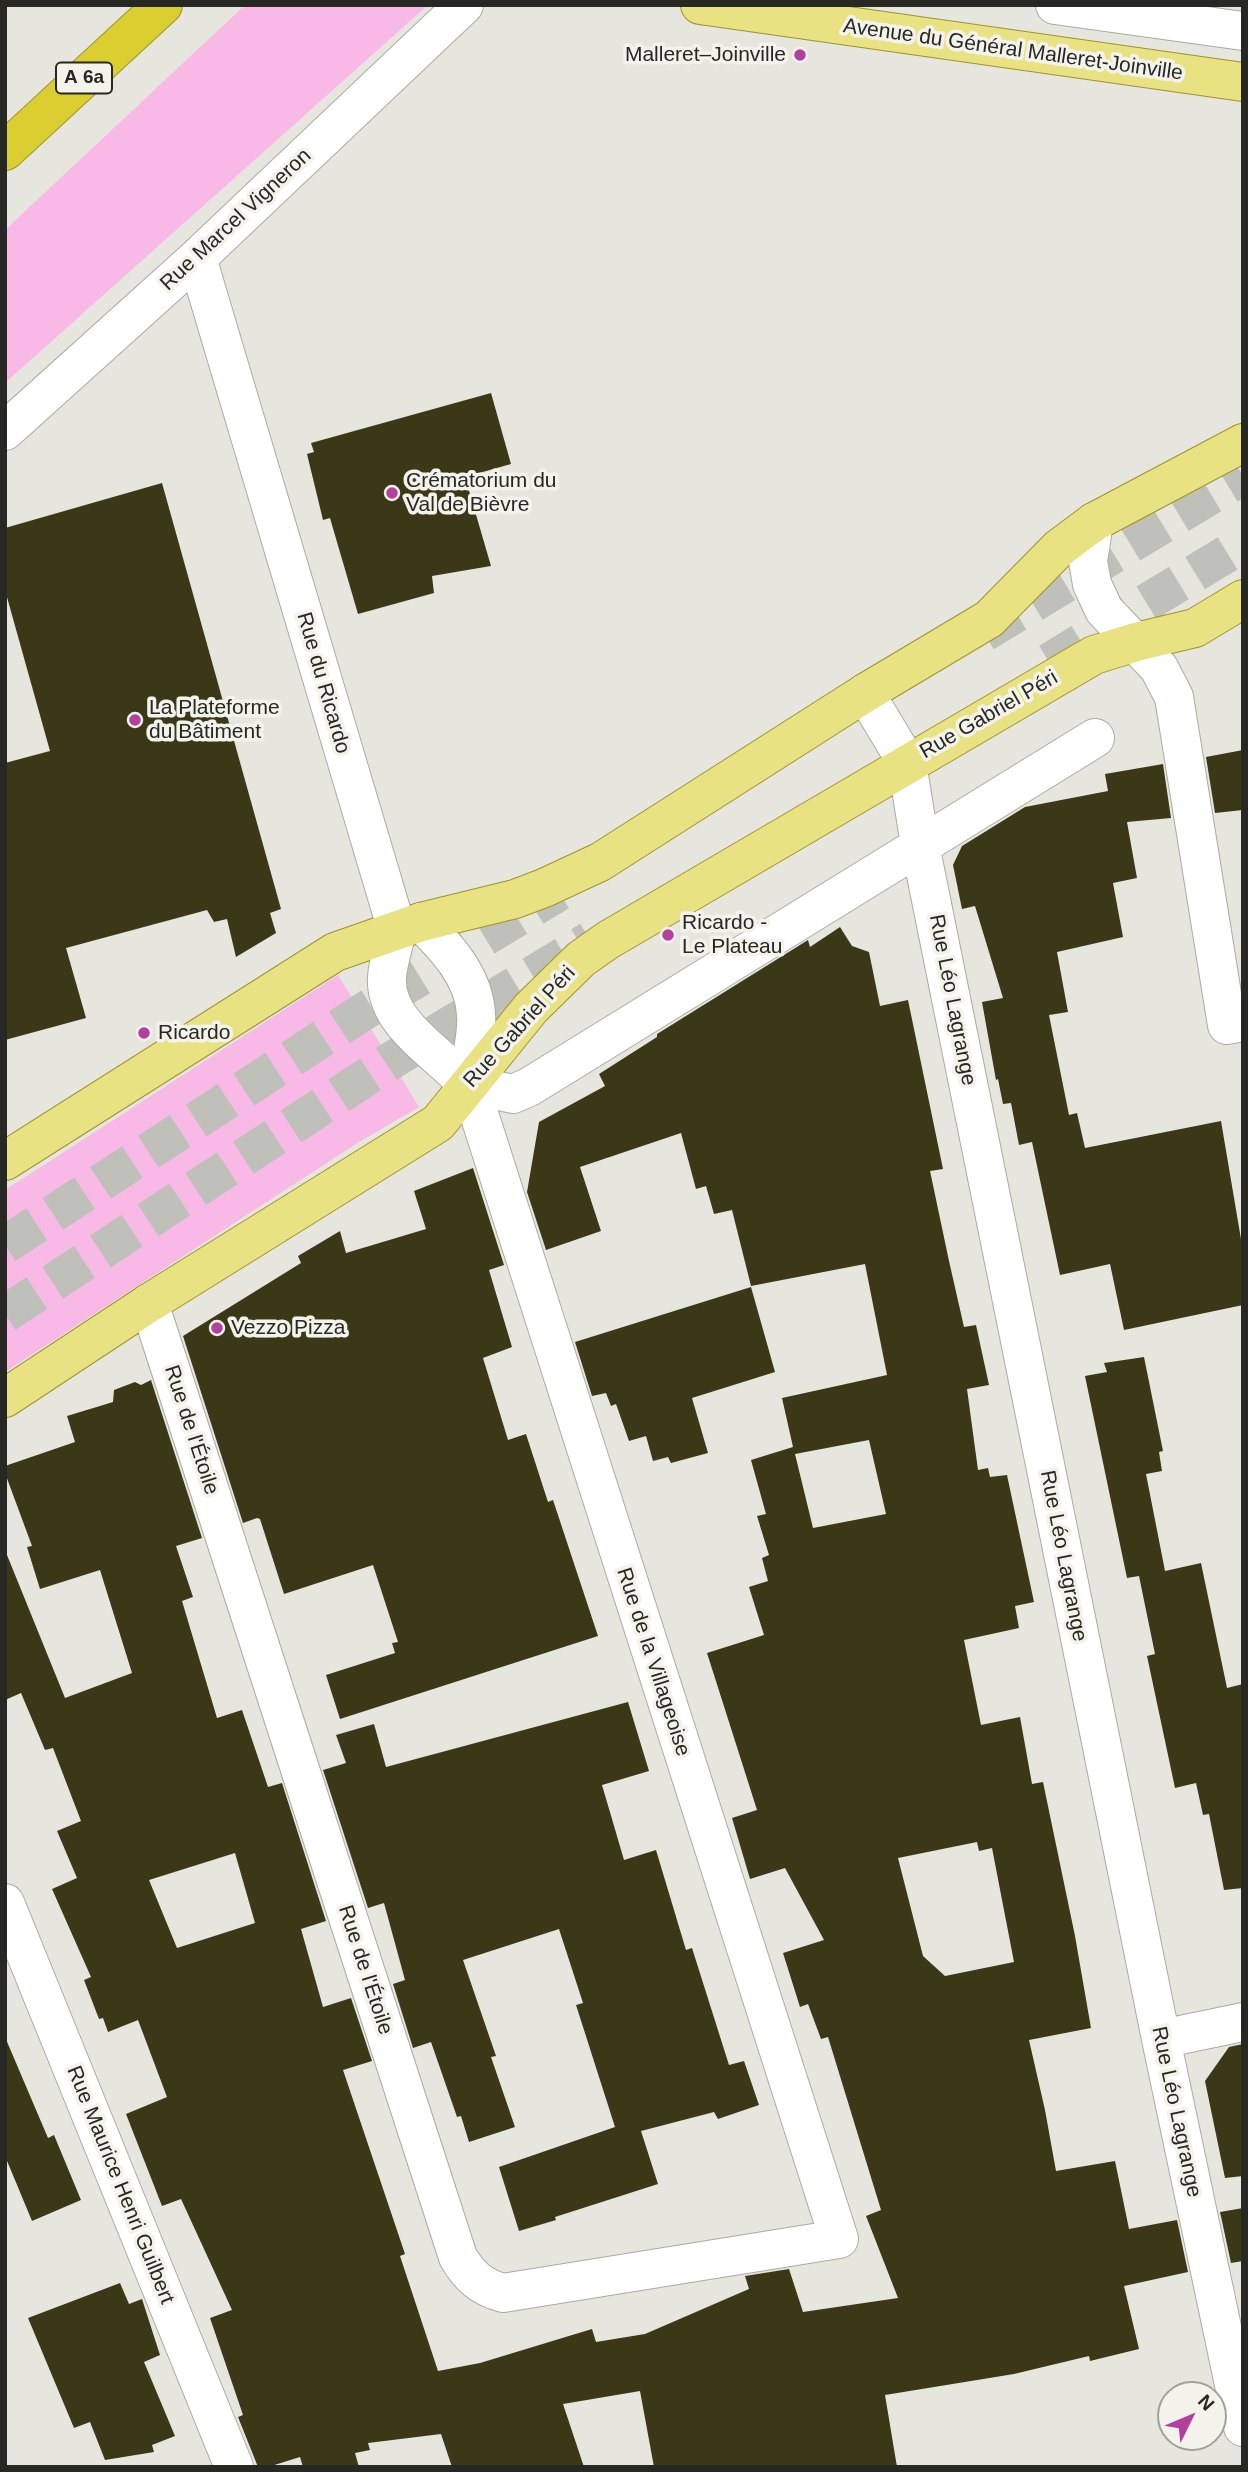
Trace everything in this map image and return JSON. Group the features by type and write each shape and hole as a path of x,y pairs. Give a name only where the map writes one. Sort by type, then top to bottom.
{"highway":[{"name":"A 6a","path":"5,151 163,5"}],"main road":[{"name":"Avenue du Général Malleret-Joinville","path":"700,5 1243,82"},
{"path":"5,1161 335,952 409,926 515,899 600,862 865,693 989,619 1059,548 1094,523 1243,443"},
{"name":"Rue Gabriel Péri","path":"5,1398 149,1303 438,1123 531,1008 581,959 620,933 1094,655 1195,628 1243,598"}],"street":[{"name":"Rue Marcel Vigneron","path":"5,431 197,258 464,5"},
{"path":"1055,5 1243,31"},
{"name":"Rue du Ricardo","path":"197,258 409,926 386,979 391,1002 418,1039 467,1084"},
{"path":"1094,523 1088,561 1092,584 1104,610 1159,668 1174,697 1227,1025 1243,1022"},
{"name":"Rue Léo Lagrange","path":"865,693 906,763 920,845 1161,2039 1243,2427"},
{"path":"409,926 448,948 475,1001 477,1016 467,1084 513,1094 529,1087 1095,738"},
{"name":"Rue de la Villageoise","path":"467,1084 839,2239"},
{"name":"Rue de l'Étoile","path":"149,1303 458,2256 466,2271 490,2289 503,2292 839,2239"},
{"name":"Rue Maurice Henri Guilbert","path":"5,1903 234,2467"},
{"path":"1161,2039 1243,2022"}],"shaded area":[{"path":"245,5 428,5 5,383 5,230"},
{"path":"338,975 419,1107 359,1142 5,1372 5,1190"}],"building":[{"name":"Crématorium du Val de Bièvre","path":"491,393 511,464 465,477 491,566 432,576 434,593 358,614 330,518 323,520 307,454 314,452 311,443"},
{"name":"La Plateforme du Bâtiment","path":"162,483 281,909 270,913 276,933 236,957 227,919 214,922 207,910 66,948 86,1018 5,1040 5,763 50,751 5,590 5,528"},
{"path":"1243,750 1243,810 1215,813 1206,757"},
{"path":"1163,764 1171,818 1127,822 1137,878 1113,883 1123,937 1057,952 1068,1012 1049,1015 1069,1115 1077,1113 1085,1148 1221,1121 1243,1251 1243,1305 1124,1330 1110,1264 1060,1275 1032,1142 1019,1145 1011,1103 1003,1104 998,1079 996,1080 982,1002 1003,998 975,906 962,909 953,865 962,846 1025,807 1108,791 1105,774"},
{"path":"840,927 852,946 869,952 880,1006 908,1000 943,1169 930,1171 964,1327 976,1325 989,1385 967,1389 978,1470 988,1468 990,1477 1007,1475 1034,1602 1015,1606 1019,1628 964,1640 981,1725 1020,1717 1032,1784 1043,1782 1091,2028 1029,2040 1056,2171 1115,2161 1129,2229 1177,2220 1188,2272 1124,2286 1139,2349 1090,2361 1089,2356 1014,2374 885,2395 897,2467 654,2467 640,2391 563,2404 584,2467 452,2467 441,2434 368,2443 370,2450 355,2453 359,2467 303,2467 300,2457 268,2467 258,2467 238,2417 243,2415 210,2318 232,2310 181,2199 162,2206 126,2114 167,2097 138,2020 108,2032 103,2018 99,2019 84,1980 91,1977 52,1889 77,1878 57,1831 81,1821 53,1748 45,1750 21,1693 5,1700 5,1555 65,1698 132,1673 100,1570 40,1589 27,1547 32,1546 5,1473 5,1466 75,1442 67,1416 113,1402 114,1390 135,1382 141,1385 151,1380 202,1538 176,1546 193,1597 182,1601 217,1718 242,1710 268,1787 282,1783 326,1921 301,1929 323,2007 351,1998 372,2061 343,2070 405,2254 400,2256 438,2371 480,2363 592,2329 596,2342 645,2334 749,2289 745,2276 789,2269 803,2312 898,2298 866,2216 881,2210 828,2037 821,2039 808,2004 800,2007 783,1953 824,1940 785,1868 750,1879 732,1818 757,1810 707,1653 764,1635 749,1587 768,1581 762,1558 769,1555 757,1516 766,1514 751,1460 793,1447 782,1398 887,1375 865,1264 751,1286 732,1210 714,1214 706,1186 696,1189 681,1133 580,1167 601,1231 546,1250 527,1192 539,1122 605,1086 599,1074 657,1037 657,1034 808,940 810,947","holes":["869,1440 886,1514 813,1528 795,1454","977,1842 979,1851 992,1848 1014,1962 945,1976 923,1956 898,1858","235,1853 255,1923 177,1948 149,1880"]},
{"path":"473,1168 504,1265 489,1270 512,1347 483,1358 508,1440 526,1434 548,1502 553,1500 598,1636 340,1719 326,1675 395,1653 392,1643 398,1642 373,1565 284,1594 260,1519 243,1523 183,1336 301,1263 298,1256 340,1231 346,1253 426,1229 414,1191"},
{"path":"751,1287 775,1372 692,1398 708,1453 671,1463 668,1457 653,1461 646,1436 629,1441 616,1404 611,1406 606,1393 592,1396 575,1342"},
{"path":"1144,1357 1163,1451 1159,1452 1162,1471 1146,1474 1165,1571 1201,1563 1227,1688 1243,1684 1243,1888 1224,1890 1209,1814 1203,1815 1196,1783 1175,1788 1147,1656 1155,1654 1139,1576 1127,1578 1085,1376 1107,1372 1104,1363"},
{"path":"628,1702 649,1771 602,1785 624,1860 656,1850 686,1950 692,1948 729,2065 744,2061 759,2105 718,2119 714,2112 641,2131 658,2184 519,2231 499,2167 615,2127 576,2005 583,2003 559,1929 463,1960 496,2056 491,2057 515,2127 469,2142 461,2116 457,2117 431,2042 413,2048 393,1984 405,1980 384,1903 368,1908 323,1770 346,1763 336,1735 374,1724 386,1767"},
{"path":"5,2037 48,2138 54,2135 81,2200 32,2221 5,2156"},
{"path":"1243,2044 1243,2176 1225,2178 1205,2081 1229,2047"},
{"path":"1243,2208 1243,2261 1231,2263 1220,2212"},
{"path":"120,2283 129,2304 142,2299 160,2355 144,2362 175,2436 152,2445 154,2452 105,2460 90,2422 74,2428 28,2318"}],"tunnel":[{"path":"984,633 1243,476"},
{"path":"1049,662 1243,544"},
{"path":"5,1245 366,1010 559,892"},
{"path":"5,1314 394,1059 590,940"}],"place":[{"name":"Malleret–Joinville","path":"800,55"},
{"name":"Crématorium du Val de Bièvre","path":"392,493"},
{"name":"La Plateforme du Bâtiment","path":"135,720"},
{"name":"Ricardo - Le Plateau","path":"668,935"},
{"name":"Ricardo","path":"144,1033"},
{"name":"Vezzo Pizza","path":"217,1328"}]}
